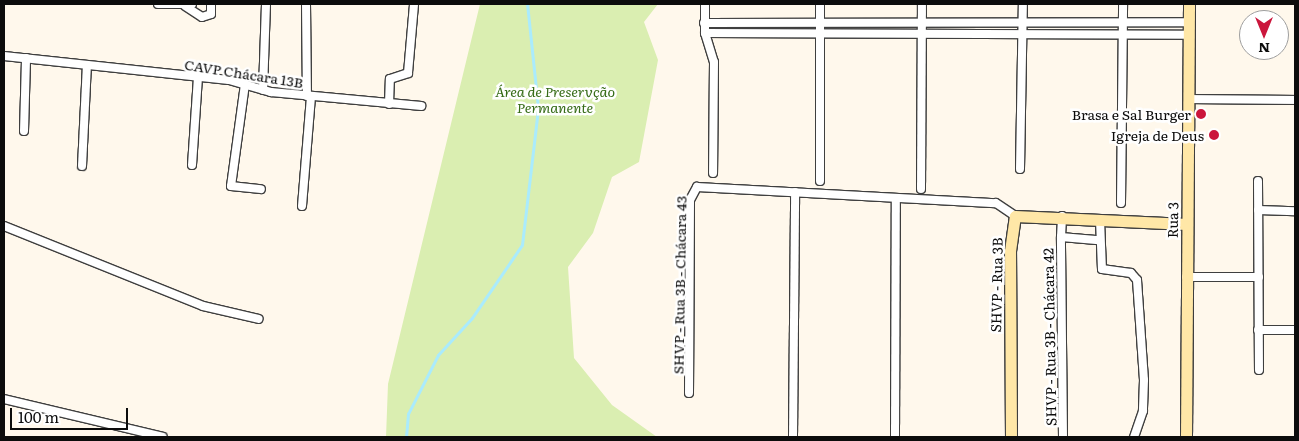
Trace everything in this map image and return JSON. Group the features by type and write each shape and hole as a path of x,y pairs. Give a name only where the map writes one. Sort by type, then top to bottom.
{"main road":[{"name":"Rua 3","path":"1186,437 1189,4"},
{"path":"1015,216 1062,216 1100,220 1187,224"},
{"name":"SHVP - Rua 3B","path":"1011,437 1010,251 1015,216"}],"street":[{"path":"158,4 189,5 202,17 211,14 211,4"},
{"path":"263,90 266,4"},
{"path":"302,206 309,96 306,4"},
{"path":"389,104 390,79 408,74 414,4"},
{"path":"705,4 705,33 714,62 713,173"},
{"path":"820,4 820,181"},
{"path":"921,189 922,4"},
{"path":"1020,169 1023,4"},
{"path":"1122,203 1123,4"},
{"path":"705,33 921,24 1122,25 1188,22"},
{"path":"704,23 921,33 1189,36"},
{"path":"1149,35 1150,24"},
{"name":"CAVP Chácara 13B","path":"4,56 198,76 245,84 263,90 309,96 421,106"},
{"path":"24,131 26,58"},
{"path":"82,166 87,65"},
{"path":"192,165 198,76"},
{"path":"245,84 231,186 261,190"},
{"path":"1189,99 1295,100"},
{"path":"1258,181 1258,330 1260,370"},
{"name":"SHVP - Rua 3B - Chácara 43","path":"689,394 692,190 702,186 996,203 1015,216"},
{"path":"793,437 795,192"},
{"path":"896,198 896,437"},
{"path":"1258,210 1295,210"},
{"name":"SHVP - Rua 3B - Chácara 42","path":"1062,216 1063,437"},
{"path":"1100,220 1099,240 1102,269 1131,273 1138,280 1144,380 1143,411 1134,437"},
{"path":"4,226 203,306 259,318"},
{"name":"SHVP - Rua 3B - Chácara 42","path":"1061,237 1099,240"},
{"path":"1186,277 1259,276"},
{"path":"1258,330 1295,330"},
{"path":"4,399 164,437"}],"green space":[{"name":"Área de Preservção Permanente","path":"480,4 658,4 644,22 658,60 639,162 612,177 593,233 568,267 574,358 612,405 657,437 386,437 388,384"}],"waterway":[{"path":"406,437 408,414 438,355 472,318 522,245 538,108 527,4"}],"place":[{"name":"Brasa e Sal Burger","path":"1201,114"},
{"name":"Igreja de Deus","path":"1214,135"}]}
